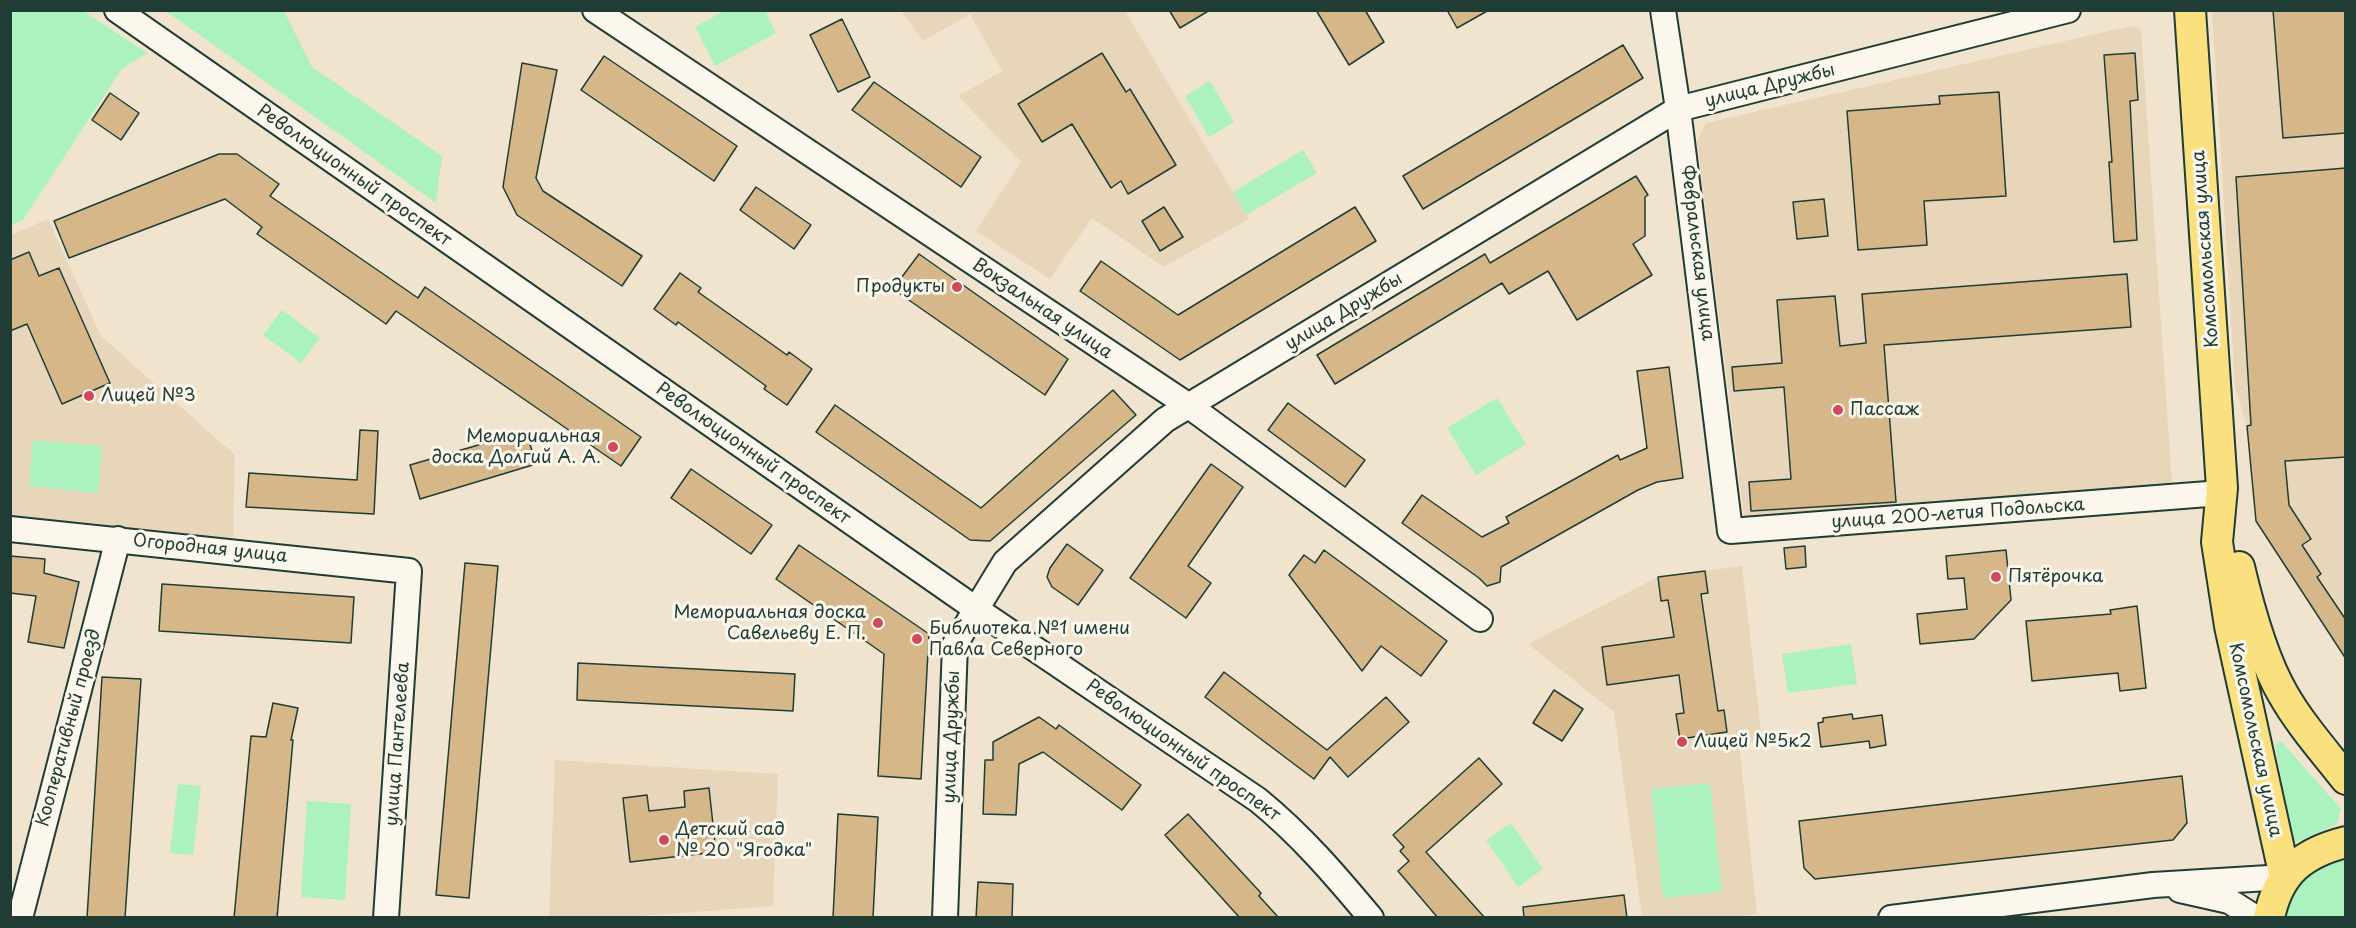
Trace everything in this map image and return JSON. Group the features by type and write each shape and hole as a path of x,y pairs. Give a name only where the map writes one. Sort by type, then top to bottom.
{"main road":[{"name":"Комсомольская улица","path":"2190,10 2222,490 2248,606 2282,692 2310,734 2346,779"},
{"name":"Комсомольская улица","path":"2222,490 2217,542 2230,626 2285,877"},
{"path":"2269,918 2272,899 2285,877 2302,860 2323,848 2346,842"}],"street":[{"name":"Революционный проспект","path":"117,10 976,609 1258,800 1284,821 1318,856 1371,918"},
{"name":"Вокзальная улица","path":"595,10 1189,406 1480,620"},
{"name":"Февральская улица","path":"1662,10 1678,109 1725,496"},
{"name":"улица Дружбы","path":"945,918 955,644 1005,562 1165,420 1678,109 2068,10"},
{"name":"улица 200-летия Подольска","path":"1725,496 1730,531 2222,490"},
{"name":"Огородная улица","path":"10,529 409,571"},
{"name":"Кооперативный проезд","path":"20,918 118,539"},
{"name":"улица Пантелеева","path":"386,918 409,571"},
{"path":"1891,918 2160,885 2285,877"},
{"path":"2160,885 2229,901 2256,918"}],"shaded area":[{"path":"901,11 1125,11 1249,219 1164,267 1092,218 1050,279 976,231 1021,162 958,96 1002,71 970,14 923,41"},
{"path":"2212,11 2345,11 2345,620 2317,577 2321,574 2302,545 2311,539 2289,505 2282,424 2247,426 2235,387"},
{"path":"2131,26 2141,29 2172,484 1744,517 1697,141 1706,123"},
{"name":"Лицей №3","path":"48,219 101,336 235,455 233,538 11,518 10,235"},
{"name":"Лицей №5к2","path":"1742,566 1762,740 1739,743 1757,914 1733,918 1642,917 1614,712 1528,644 1658,577"},
{"name":"Детский сад № 20 \"Ягодка\"","path":"555,760 778,774 773,906 628,917 549,918"}],"green space":[{"path":"11,10 83,11 147,53 121,70 23,220 11,226"},
{"path":"765,10 776,33 715,66 695,27 724,11"},
{"path":"166,11 284,11 312,67 442,156 436,203"},
{"path":"1210,81 1234,122 1209,137 1185,96"},
{"path":"1303,150 1317,173 1246,215 1233,192"},
{"path":"282,310 320,338 301,363 263,335"},
{"path":"1497,398 1526,444 1476,475 1447,428"},
{"path":"33,440 102,446 98,493 29,486"},
{"path":"1851,644 1857,684 1788,693 1782,654"},
{"path":"2281,741 2341,809 2337,824 2294,843 2275,745"},
{"path":"1710,783 1722,892 1663,898 1651,789"},
{"path":"178,784 201,786 193,855 170,853"},
{"path":"307,801 351,804 345,900 301,897"},
{"path":"1511,823 1543,869 1518,887 1486,840"},
{"path":"2345,858 2345,917 2285,918 2298,886 2306,878 2323,865"}],"building":[{"path":"1169,10 1210,10 1180,28"},
{"path":"1316,10 1365,10 1384,42 1349,65"},
{"path":"1447,10 1489,10 1457,28"},
{"path":"2273,10 2346,10 2346,133 2283,138"},
{"path":"842,19 870,77 838,92 810,35"},
{"path":"1623,45 1643,78 1423,209 1403,176"},
{"path":"1102,53 1126,92 1130,89 1176,165 1128,194 1121,181 1111,188 1072,124 1042,142 1018,104"},
{"path":"2135,53 2138,100 2130,101 2137,240 2114,242 2109,162 2112,162 2104,55"},
{"path":"604,56 737,146 714,181 581,90"},
{"path":"522,63 557,70 536,178 543,191 642,256 622,286 517,215 503,187"},
{"path":"874,82 981,157 961,187 852,110"},
{"path":"1999,92 2006,196 1924,201 1927,245 1858,250 1847,111 1940,104 1939,96"},
{"path":"110,93 139,113 121,140 92,120"},
{"path":"219,154 237,154 279,184 270,196 418,298 425,287 641,437 621,466 396,311 386,324 257,234 262,227 225,199 69,258 54,221"},
{"path":"2346,168 2346,457 2285,461 2289,505 2311,539 2302,545 2321,574 2317,577 2346,620 2346,659 2256,521 2247,426 2251,425 2236,177"},
{"path":"1636,176 1648,195 1645,197 1645,236 1633,244 1652,275 1577,320 1548,271 1509,294 1502,283 1335,384 1317,355 1485,254 1490,263"},
{"path":"756,187 811,225 794,249 740,210"},
{"path":"1824,199 1828,236 1797,239 1793,202"},
{"path":"1164,207 1183,237 1160,251 1142,221"},
{"path":"1355,207 1376,241 1180,360 1080,291 1101,261 1178,315"},
{"path":"29,252 39,276 59,268 110,383 62,404 27,324 10,331 10,260"},
{"path":"919,254 1068,359 1045,395 893,289"},
{"path":"680,273 701,288 698,292 787,355 789,352 812,369 787,405 764,389 766,386 678,322 676,325 654,309"},
{"name":"Пассаж","path":"2127,274 2131,327 1884,345 1896,502 1751,511 1749,482 1791,479 1784,387 1734,391 1732,367 1782,363 1777,300 1835,296 1840,346 1866,343 1862,294"},
{"path":"1669,367 1683,478 1657,482 1638,490 1501,567 1500,582 1487,586 1402,523 1422,495 1482,537 1509,523 1506,517 1618,455 1620,460 1647,448 1637,371"},
{"path":"1113,390 1136,415 990,541 970,540 816,432 835,405 981,508"},
{"path":"1288,403 1365,460 1345,487 1268,430"},
{"path":"360,430 378,431 374,514 246,507 249,473 357,480"},
{"path":"526,431 536,464 420,499 410,465"},
{"path":"1211,464 1243,487 1188,566 1211,583 1186,618 1130,578"},
{"path":"691,469 772,525 751,554 671,498"},
{"path":"1067,544 1103,570 1078,605 1052,587 1047,577 1050,568"},
{"path":"799,545 929,634 921,779 878,776 884,654 776,579"},
{"path":"1805,546 1806,567 1786,569 1784,548"},
{"path":"1324,550 1447,641 1421,676 1381,646 1362,671 1289,575 1304,555 1315,563"},
{"path":"2006,550 2011,600 1974,639 1920,644 1917,614 1967,609 1964,578 1948,579 1946,556"},
{"path":"10,556 45,559 44,573 79,582 64,648 28,642 36,596 10,593"},
{"path":"465,563 498,566 469,898 436,895"},
{"name":"Лицей №5к2","path":"1705,571 1708,593 1701,594 1718,711 1724,710 1727,732 1680,739 1676,714 1684,713 1679,675 1607,685 1602,647 1674,637 1668,600 1661,601 1658,577"},
{"path":"162,584 354,597 351,643 159,631"},
{"path":"2137,606 2146,688 2120,691 2118,673 2032,681 2026,621 2111,614 2110,610"},
{"path":"578,663 795,674 793,711 577,700"},
{"path":"1224,672 1327,750 1386,697 1409,722 1348,777 1330,757 1314,779 1205,697"},
{"path":"102,677 141,679 125,918 87,918"},
{"path":"1554,690 1583,709 1562,741 1533,723"},
{"path":"273,703 298,708 291,740 293,740 277,918 234,918 251,736 266,737"},
{"path":"1852,714 1853,719 1882,715 1886,745 1870,748 1869,741 1821,747 1818,723 1823,722 1823,718"},
{"path":"1039,717 1056,729 1059,725 1141,785 1122,810 1043,752 1019,764 1016,815 983,814 985,760 993,760 993,742"},
{"path":"1479,758 1502,784 1426,852 1485,918 1438,918 1398,871 1409,861 1400,851 1404,847 1393,835"},
{"path":"2182,776 2187,823 2173,840 1815,879 1804,868 1799,821"},
{"path":"709,788 716,852 630,862 623,798 647,795 649,811 685,807 684,791"},
{"path":"838,814 878,817 873,918 833,918"},
{"path":"1188,814 1261,893 1259,896 1279,918 1240,918 1165,835"},
{"path":"978,882 1013,884 1012,918 976,918"},
{"path":"1624,895 1627,918 1524,918 1523,907"}],"place":[{"name":"Продукты","path":"957,287"},
{"name":"Лицей №3","path":"89,396"},
{"name":"Пассаж","path":"1838,410"},
{"name":"Мемориальная доска Долгий А. А.","path":"613,447"},
{"name":"Пятёрочка","path":"1996,577"},
{"name":"Мемориальная доска Савельеву Е. П.","path":"878,623"},
{"name":"Библиотека №1 имени Павла Северного","path":"917,639"},
{"name":"Лицей №5к2","path":"1682,742"},
{"name":"Детский сад № 20 \"Ягодка\"","path":"664,840"}]}
